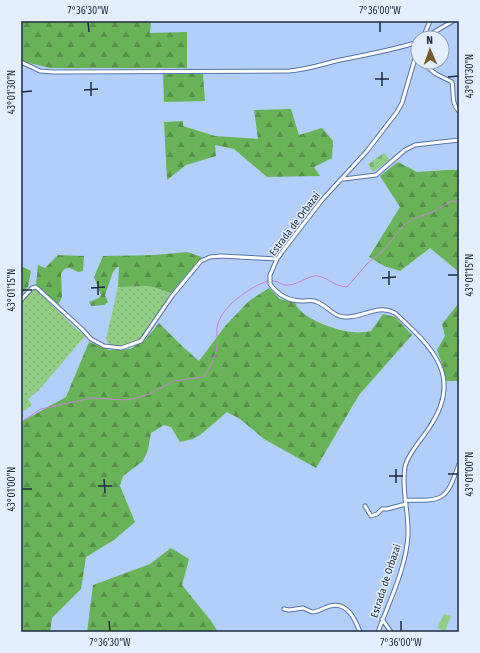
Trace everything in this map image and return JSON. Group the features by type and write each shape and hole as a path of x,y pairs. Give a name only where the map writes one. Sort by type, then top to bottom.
{"street":[{"path":"438,30 453,21"},
{"path":"21,62 40,71 54,72 288,71 301,70 330,62 401,48 410,45"},
{"name":"Estrada de Orbazai","path":"378,632 398,578 407,546 408,532 405,500 405,466 410,455 435,419 444,398 444,387 438,359 411,328 395,313 388,309 380,309 349,318 341,317 318,302 312,300 291,300 283,297 270,284 270,275 277,260 322,200 367,151 397,112 402,103 413,70"},
{"path":"431,70 452,82 454,103 459,111"},
{"path":"342,179 376,174 405,150 415,145 459,140"},
{"path":"345,175 348,179"},
{"path":"21,300 32,288 36,287 91,339 104,346 121,348 141,341 172,296 201,261 210,256 277,260"},
{"path":"405,500 434,500 440,498 449,489 459,464"},
{"path":"365,506 371,516 377,514 382,509 406,504"},
{"path":"284,609 289,610 303,608 312,612 332,605 342,606 346,608 353,616 360,632"},
{"path":"382,619 391,632"}],"green space":[{"path":"21,21 151,21 150,33 187,32 187,68 50,68 21,61"},
{"path":"163,74 203,74 205,101 164,102"},
{"path":"291,109 299,135 322,128 333,141 332,158 314,167 320,176 267,177 234,149 215,145 216,156 186,165 167,180 164,122 183,121 183,126 215,136 258,139 254,110"},
{"path":"384,153 390,160 373,172 368,164"},
{"path":"398,162 417,172 459,170 459,272 430,248 400,271 384,266 369,257 400,207 380,176"},
{"path":"187,252 202,257 171,293 150,286 118,287 119,267 117,267 113,272 105,295 108,302 104,305 91,306 89,302 99,298 101,295 94,277 103,256 155,255"},
{"path":"58,255 84,256 83,271 78,272 70,268 64,269 61,274 62,297 58,305 36,285 38,265 45,268"},
{"path":"21,266 31,271 28,287 21,295"},
{"path":"150,286 171,293 139,342 122,347 110,346 106,339 118,287"},
{"path":"35,288 85,336 39,390 28,399 32,405 21,413 21,301"},
{"path":"269,288 280,299 295,303 298,309 311,319 337,329 354,332 371,331 383,314 395,317 412,335 359,395 316,468 264,439 240,419 227,412 200,435 193,439 180,442 171,427 164,425 151,433 148,450 143,461 123,476 120,486 135,522 114,540 86,557 81,589 52,618 50,632 21,632 21,422 66,397 89,342 109,350 130,349 145,340 159,323 199,361 226,325 249,301"},
{"path":"459,303 459,381 446,381 437,350 445,336 442,324"},
{"path":"171,548 189,559 182,585 218,632 87,632 93,585 150,564"},
{"path":"444,614 451,616 445,631 437,628"}],"waterway":[{"path":"271,281 284,285 290,285 318,276 338,285 347,287 367,264 383,251 403,226 413,219 435,211 451,201 459,202"},
{"path":"21,422 41,409 91,398 125,400 137,398 149,394 174,381 203,377 214,359 217,344 217,328 223,313 245,293 268,281"}]}
